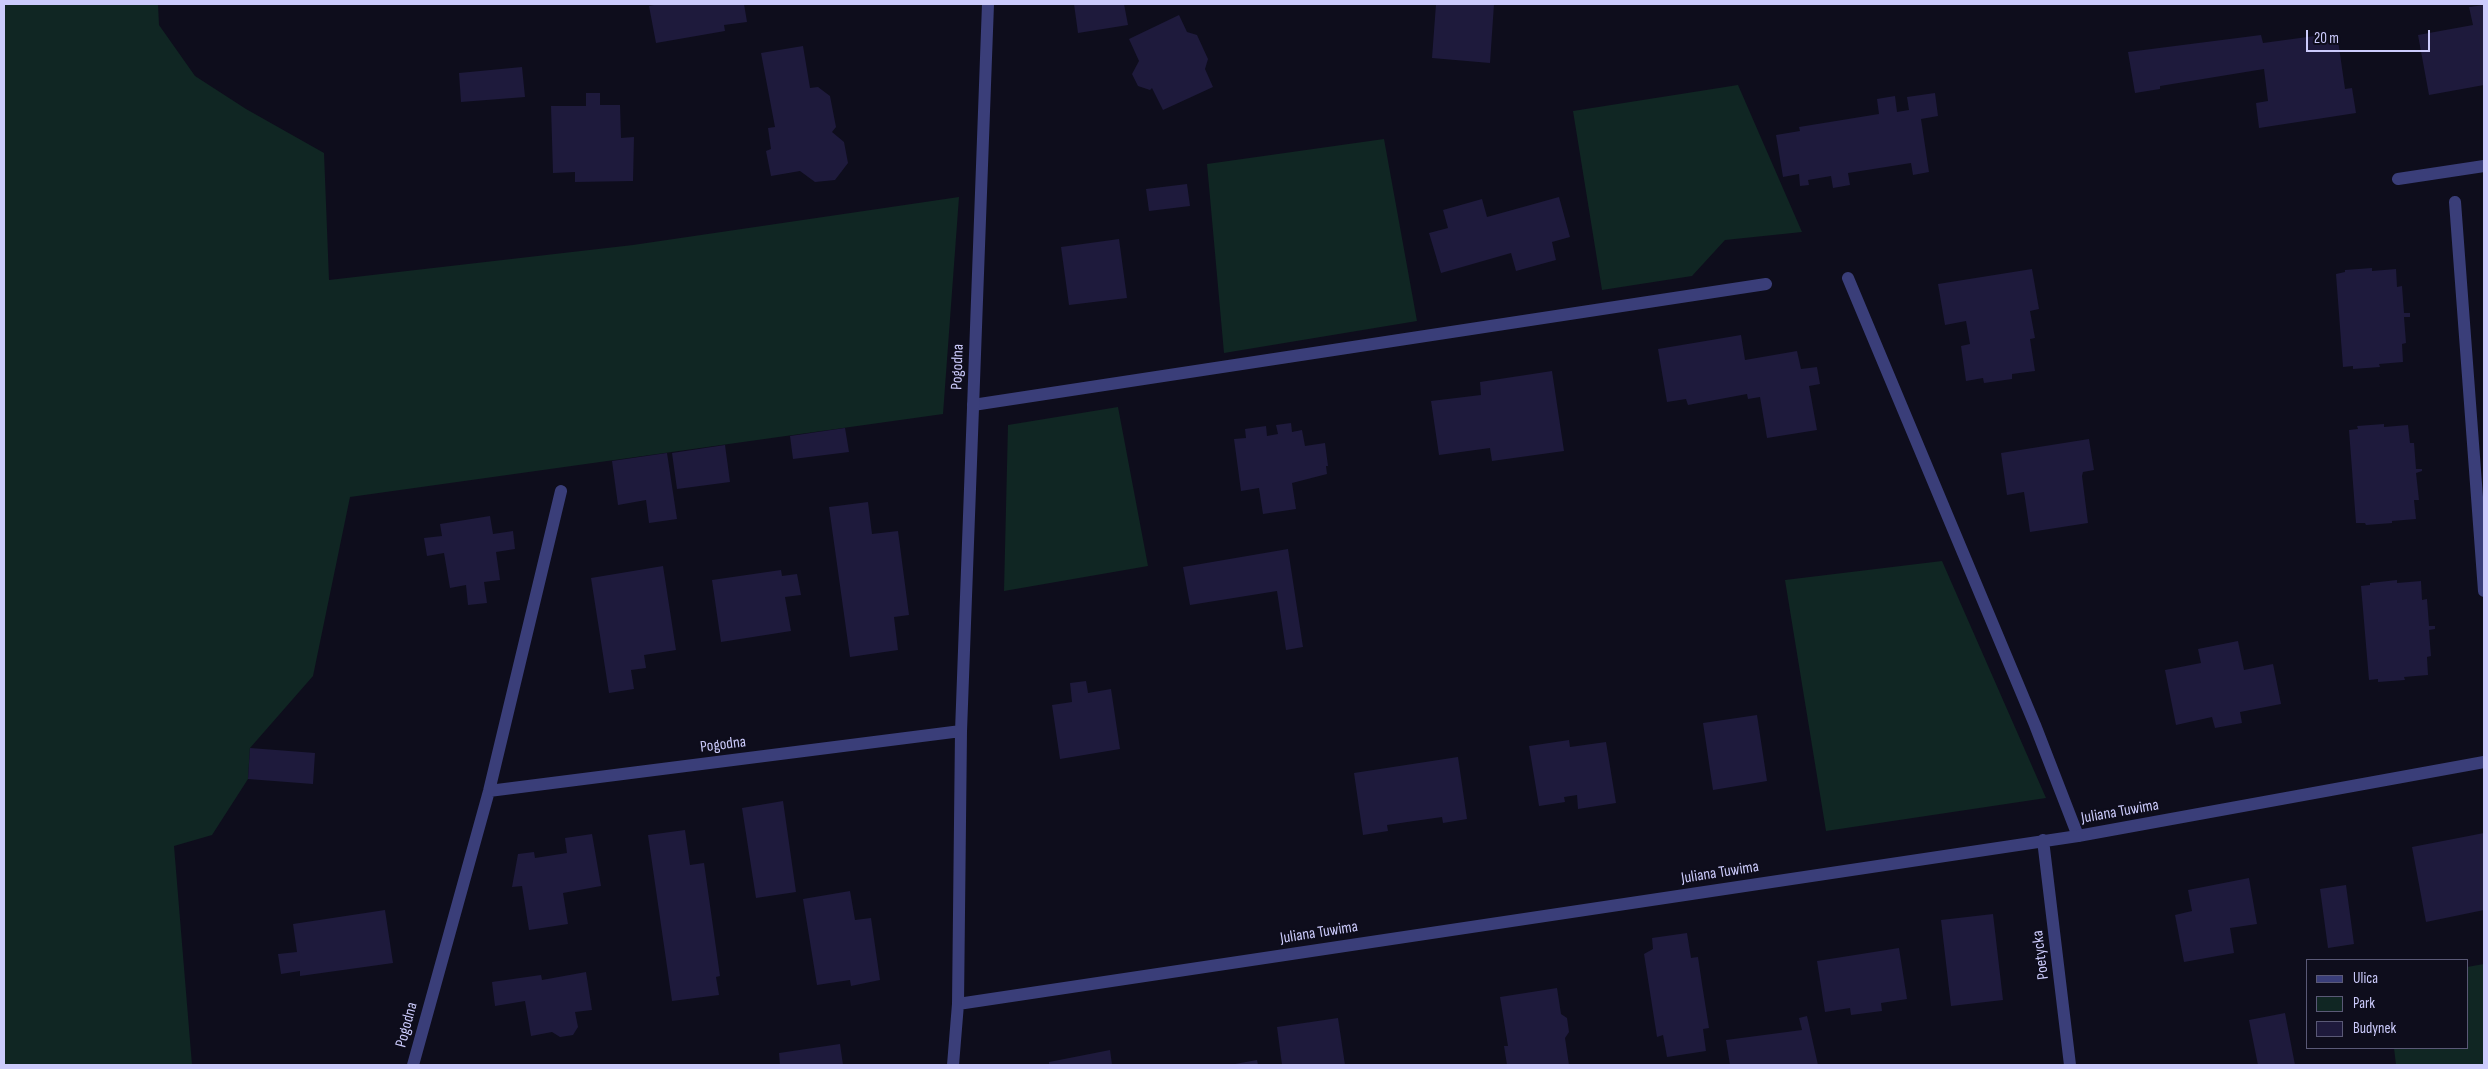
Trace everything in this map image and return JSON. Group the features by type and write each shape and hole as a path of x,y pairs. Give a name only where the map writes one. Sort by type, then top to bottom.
{"street":[{"name":"Pogodna","path":"954,1065 958,1004 961,731 988,4"},
{"path":"2398,179 2484,166"},
{"path":"2454,202 2484,591"},
{"path":"1848,278 2031,715 2078,836"},
{"path":"973,404 1766,284"},
{"name":"Pogodna","path":"413,1065 489,791 561,491"},
{"name":"Pogodna","path":"489,791 961,731"},
{"name":"Juliana Tuwima","path":"958,1004 2078,836 2484,762"},
{"name":"Poetycka","path":"2044,840 2070,1065"}],"green space":[{"path":"4,4 158,4 159,25 195,76 246,109 324,153 329,280 633,245 959,197 943,414 350,497 313,676 250,748 248,779 212,835 174,846 192,1065 4,1065"},
{"path":"1738,85 1802,232 1725,240 1692,276 1602,290 1573,111"},
{"path":"1384,139 1417,321 1224,353 1207,164"},
{"path":"1118,407 1148,566 1004,591 1008,425"},
{"path":"1942,561 2046,798 1826,831 1785,580"},
{"path":"2484,964 2484,1065 2396,1065 2394,1049 2468,1049 2468,967"}],"building":[{"path":"659,4 744,4 747,22 724,25 725,31 656,43 649,6"},
{"path":"1074,4 1124,4 1128,25 1078,33"},
{"path":"1436,4 1494,4 1490,63 1432,58"},
{"path":"2484,5 2484,85 2429,95 2418,35 2473,25 2469,7"},
{"path":"1179,15 1187,32 1197,35 1208,59 1205,69 1213,87 1163,110 1152,88 1150,90 1138,86 1132,74 1139,61 1129,39"},
{"path":"2337,33 2345,89 2352,88 2356,113 2259,128 2256,103 2268,101 2264,69 2160,86 2160,89 2135,93 2128,52 2261,35 2263,43"},
{"path":"803,46 810,88 818,87 830,96 836,127 832,132 844,142 848,163 835,180 815,182 800,171 771,176 766,151 771,149 768,128 775,127 761,53"},
{"path":"522,67 525,97 461,102 459,73"},
{"path":"586,93 600,93 600,105 620,105 621,138 634,137 633,181 575,182 575,172 553,173 551,106 586,106"},
{"path":"1935,93 1938,116 1921,119 1929,172 1913,175 1911,163 1848,173 1850,185 1833,188 1831,176 1808,180 1809,185 1800,186 1799,174 1783,177 1776,135 1800,131 1799,127 1879,114 1877,99 1895,96 1897,112 1909,110 1907,97"},
{"path":"1187,184 1190,206 1149,211 1146,189"},
{"path":"1559,197 1570,237 1552,242 1556,260 1516,271 1511,253 1441,273 1429,233 1448,228 1443,210 1482,199 1487,217"},
{"path":"1119,239 1127,298 1069,305 1061,247"},
{"path":"2372,268 2372,271 2396,269 2397,287 2402,286 2404,313 2410,313 2410,317 2404,317 2406,343 2402,344 2403,362 2379,364 2380,367 2353,369 2353,366 2343,367 2336,274 2345,272 2345,270"},
{"path":"2032,269 2039,309 2030,311 2035,338 2030,339 2035,371 2012,374 2012,379 1984,383 1983,378 1966,381 1961,346 1970,344 1966,321 1945,325 1938,284"},
{"path":"1741,335 1745,360 1797,351 1801,369 1817,367 1820,384 1809,386 1817,430 1767,438 1760,397 1748,399 1747,394 1688,405 1686,399 1667,402 1658,349"},
{"path":"1552,371 1564,451 1492,461 1490,448 1439,455 1431,401 1481,395 1480,382"},
{"path":"1291,423 1292,432 1302,430 1305,446 1325,443 1328,466 1326,466 1327,474 1292,483 1296,509 1263,514 1259,488 1241,491 1234,439 1246,438 1245,429 1266,426 1267,436 1278,434 1276,425"},
{"path":"2384,424 2384,427 2408,425 2410,443 2414,443 2416,469 2422,469 2422,471 2416,473 2419,500 2414,500 2416,519 2366,525 2365,523 2356,523 2349,430 2358,429 2357,426"},
{"path":"845,428 849,452 793,459 790,436"},
{"path":"2089,439 2094,470 2083,472 2082,476 2088,523 2030,532 2024,492 2007,495 2001,453"},
{"path":"725,445 730,482 677,489 672,453"},
{"path":"667,453 677,519 649,523 646,500 618,505 612,461"},
{"path":"868,502 872,534 898,531 909,615 894,617 898,650 850,657 829,507"},
{"path":"490,516 493,534 513,531 515,549 496,552 500,580 484,582 487,603 468,605 466,585 450,588 444,553 427,556 424,538 442,536 440,524"},
{"path":"1288,549 1303,647 1286,650 1277,591 1190,605 1183,567"},
{"path":"663,566 676,650 644,655 646,668 631,670 634,689 609,693 591,578"},
{"path":"781,570 782,576 797,574 801,595 785,597 791,631 721,642 712,580"},
{"path":"2397,580 2397,583 2421,581 2422,600 2427,599 2429,626 2435,626 2435,629 2429,630 2431,656 2427,657 2428,675 2404,677 2405,680 2378,682 2378,679 2369,680 2361,586"},
{"path":"2238,641 2244,670 2273,664 2281,704 2240,712 2242,723 2215,728 2212,717 2176,725 2165,670 2201,663 2198,649"},
{"path":"1086,681 1088,693 1111,689 1120,749 1060,759 1052,705 1072,702 1070,683"},
{"path":"1757,715 1767,781 1713,790 1703,723"},
{"path":"1569,740 1570,747 1606,742 1616,803 1578,809 1577,795 1564,797 1565,802 1539,806 1529,746"},
{"path":"250,748 315,753 313,784 248,779"},
{"path":"1458,757 1467,819 1443,823 1442,817 1387,825 1388,831 1363,835 1354,773"},
{"path":"783,801 796,892 756,898 742,808"},
{"path":"685,830 690,865 704,863 720,976 716,977 719,995 672,1001 648,835"},
{"path":"2484,833 2484,910 2426,922 2412,847"},
{"path":"592,834 601,886 563,893 568,924 529,930 522,886 512,887 518,854 534,852 535,858 567,853 565,838"},
{"path":"2249,878 2257,924 2230,928 2234,953 2184,962 2175,915 2192,911 2188,890"},
{"path":"2346,885 2354,944 2328,948 2320,889"},
{"path":"850,891 855,920 871,918 880,980 851,986 850,980 817,985 803,899"},
{"path":"385,910 393,963 300,976 300,971 281,974 278,954 297,952 293,924"},
{"path":"1993,914 2003,1000 1951,1006 1941,920"},
{"path":"1687,933 1691,958 1698,957 1709,1028 1703,1029 1706,1051 1667,1057 1663,1035 1657,1037 1644,954 1653,949 1652,938"},
{"path":"1899,948 1907,999 1881,1003 1882,1011 1851,1015 1850,1008 1825,1012 1817,961"},
{"path":"586,972 592,1010 575,1012 578,1027 573,1035 560,1037 552,1032 531,1036 525,1001 495,1006 492,982 541,975 542,980"},
{"path":"1557,988 1561,1014 1567,1018 1569,1032 1565,1038 1569,1065 1507,1065 1504,1046 1508,1046 1500,997"},
{"path":"2285,1013 2295,1065 2258,1065 2249,1020"},
{"path":"1807,1016 1818,1065 1730,1065 1726,1040 1802,1030 1799,1018"},
{"path":"1338,1018 1345,1065 1282,1065 1277,1027"},
{"path":"840,1044 843,1065 780,1065 779,1053"},
{"path":"1110,1050 1112,1065 1049,1065 1049,1062"},
{"path":"1257,1060 1258,1065 1235,1065 1235,1064"}]}
